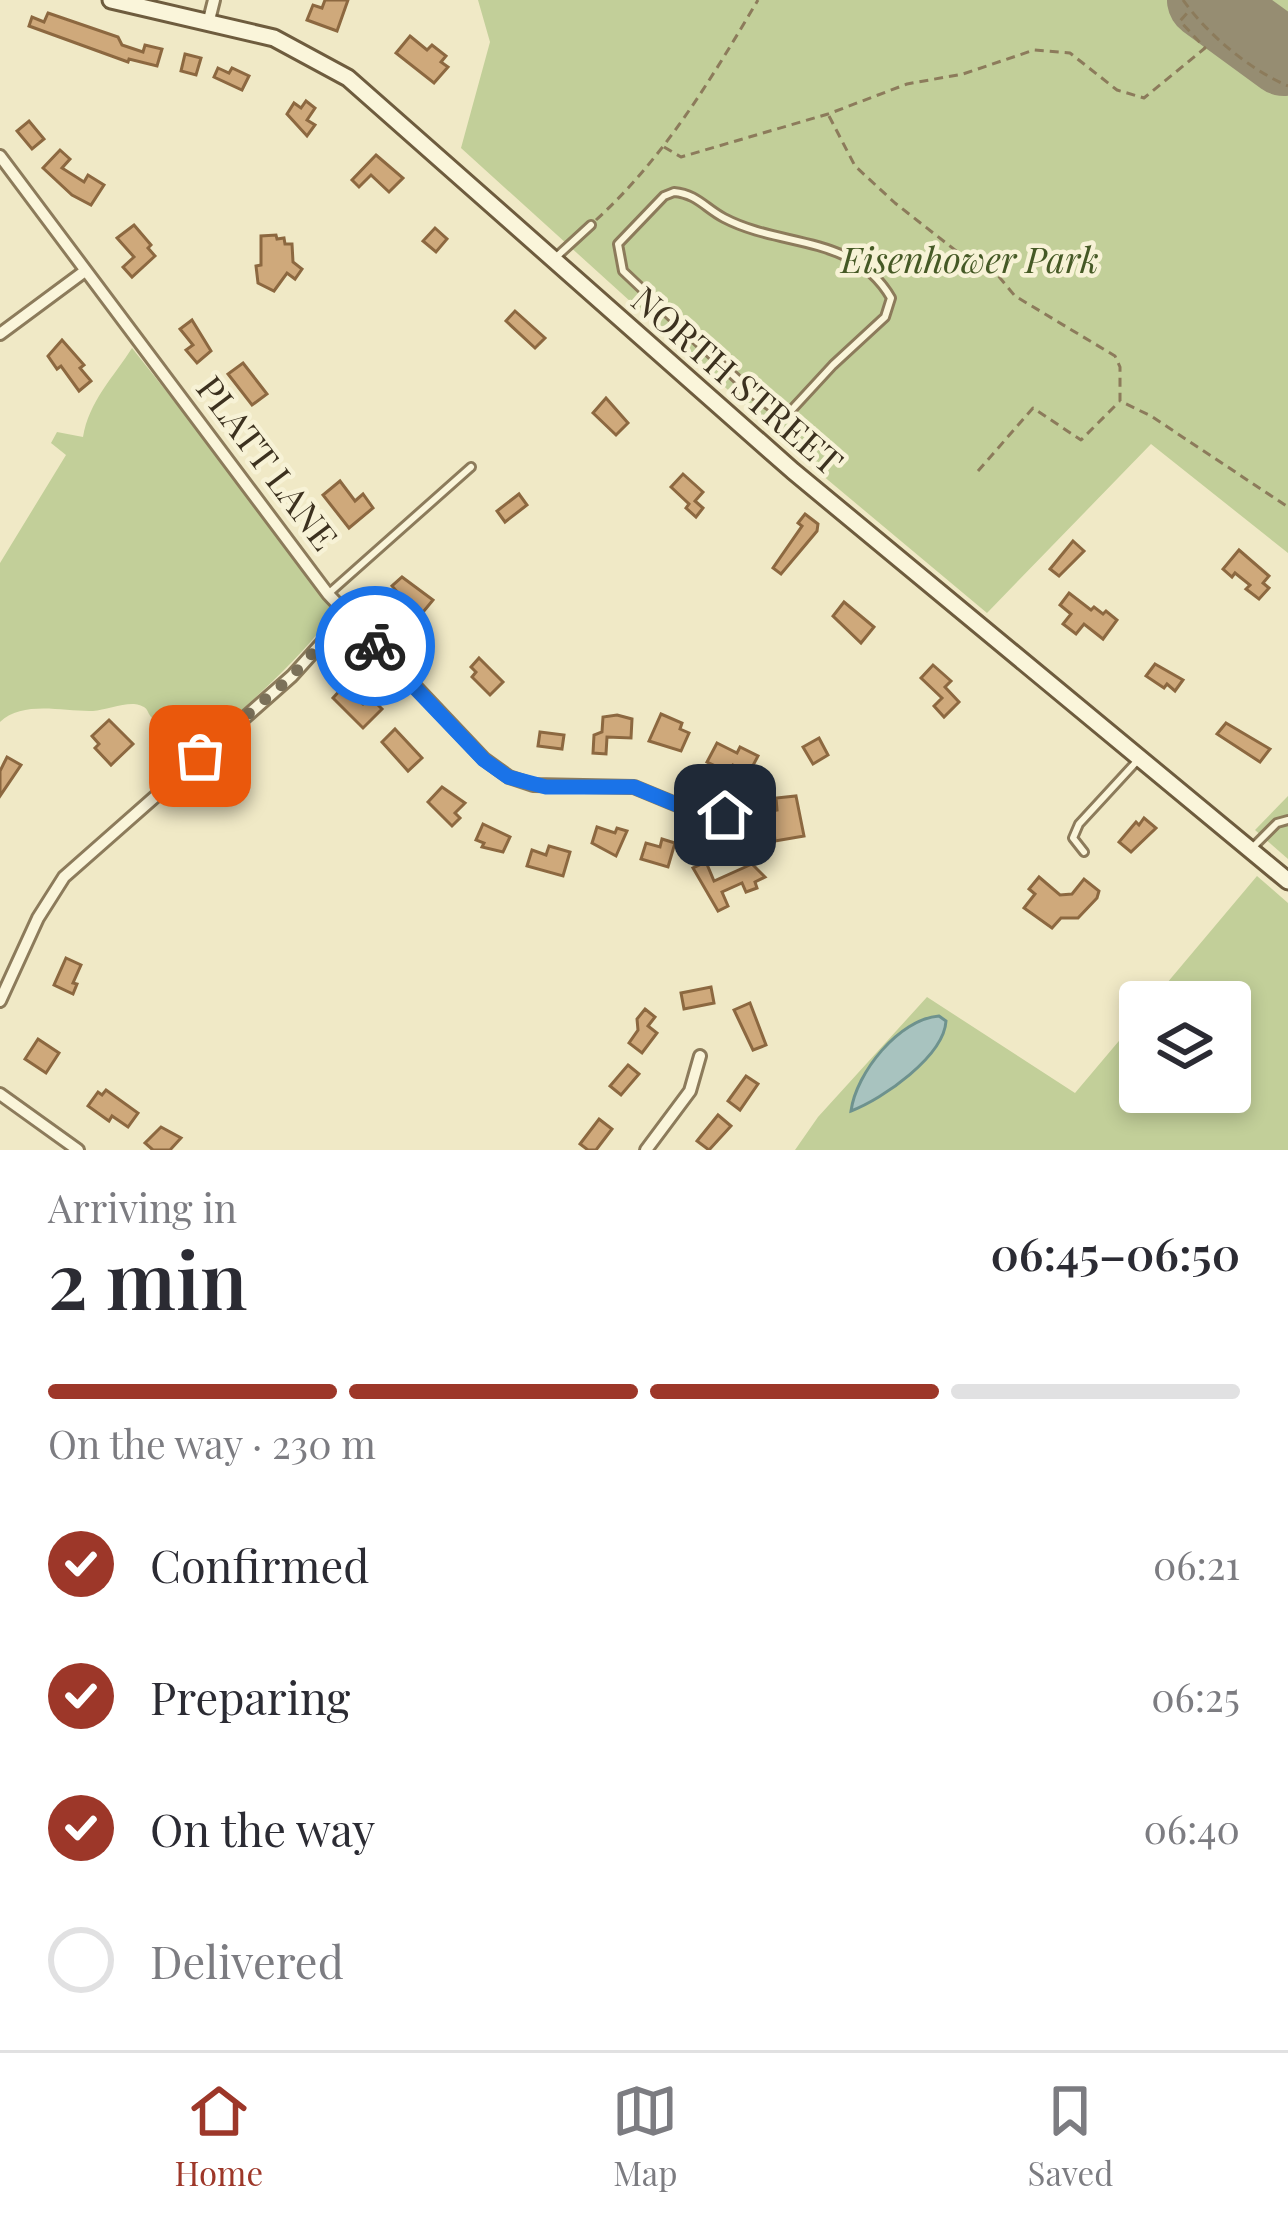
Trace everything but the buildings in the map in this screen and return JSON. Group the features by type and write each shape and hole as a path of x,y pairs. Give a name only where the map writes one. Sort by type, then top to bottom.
{"main road":[{"name":"NORTH STREET","path":"111,0 274,38 308,52 348,78 793,471 1288,881"}],"street":[{"path":"209,20 214,0"},
{"name":"PLATT LANE","path":"0,156 328,594 484,760 508,777 546,787 634,787 697,813 725,815"},
{"path":"0,334 85,272"},
{"path":"0,1001 38,918 64,878 292,676 346,616"},
{"path":"646,1150 690,1090 700,1056"},
{"path":"0,1094 78,1150"}],"lane":[{"path":"674,192 689,194 726,219 834,248 887,291 891,307 793,411 778,416 623,271 618,244 650,211 674,192"},
{"path":"554,259 591,225"},
{"path":"328,594 471,467"},
{"path":"1084,852 1073,838 1079,824 1140,757"},
{"path":"1251,850 1277,824 1288,820"}],"path":[{"path":"591,225 664,147 758,0"},
{"path":"1183,0 1265,76 1288,86"},
{"path":"664,147 681,157 828,114 908,84 963,74 1034,50 1070,53 1117,90 1144,98 1205,48 1180,21 1190,10"},
{"path":"828,114 855,166 895,203 969,261 990,266 1015,296 1115,356 1120,367 1120,401 1081,440 1033,408 978,471"},
{"path":"1120,401 1151,416 1288,507"}],"green space":[{"name":"Eisenhower Park","path":"478,0 1288,0 1288,553 1151,444 987,613 822,475 461,148 490,42"},
{"path":"132,348 328,595 330,605 321,628 284,670 174,767 170,740 139,705 93,711 32,709 0,722 0,563 66,455 51,443 57,432 83,437 96,401"},
{"path":"1288,796 1288,859 1255,830"},
{"path":"1257,876 1288,903 1288,1150 795,1150 818,1117 927,997 1075,1093 1119,1041 1119,1113 1251,1113 1251,981 1169,981"}],"water":[{"path":"939,1016 946,1021 943,1034 924,1062 879,1097 851,1111 861,1081 882,1050 909,1027"}],"runway":[{"path":"1206,0 1284,57"}],"way so far":[{"path":"200,756 292,676 346,616 375,646"}],"route":[{"path":"375,646 484,760 508,777 546,787 634,787 697,813 725,815"}]}
